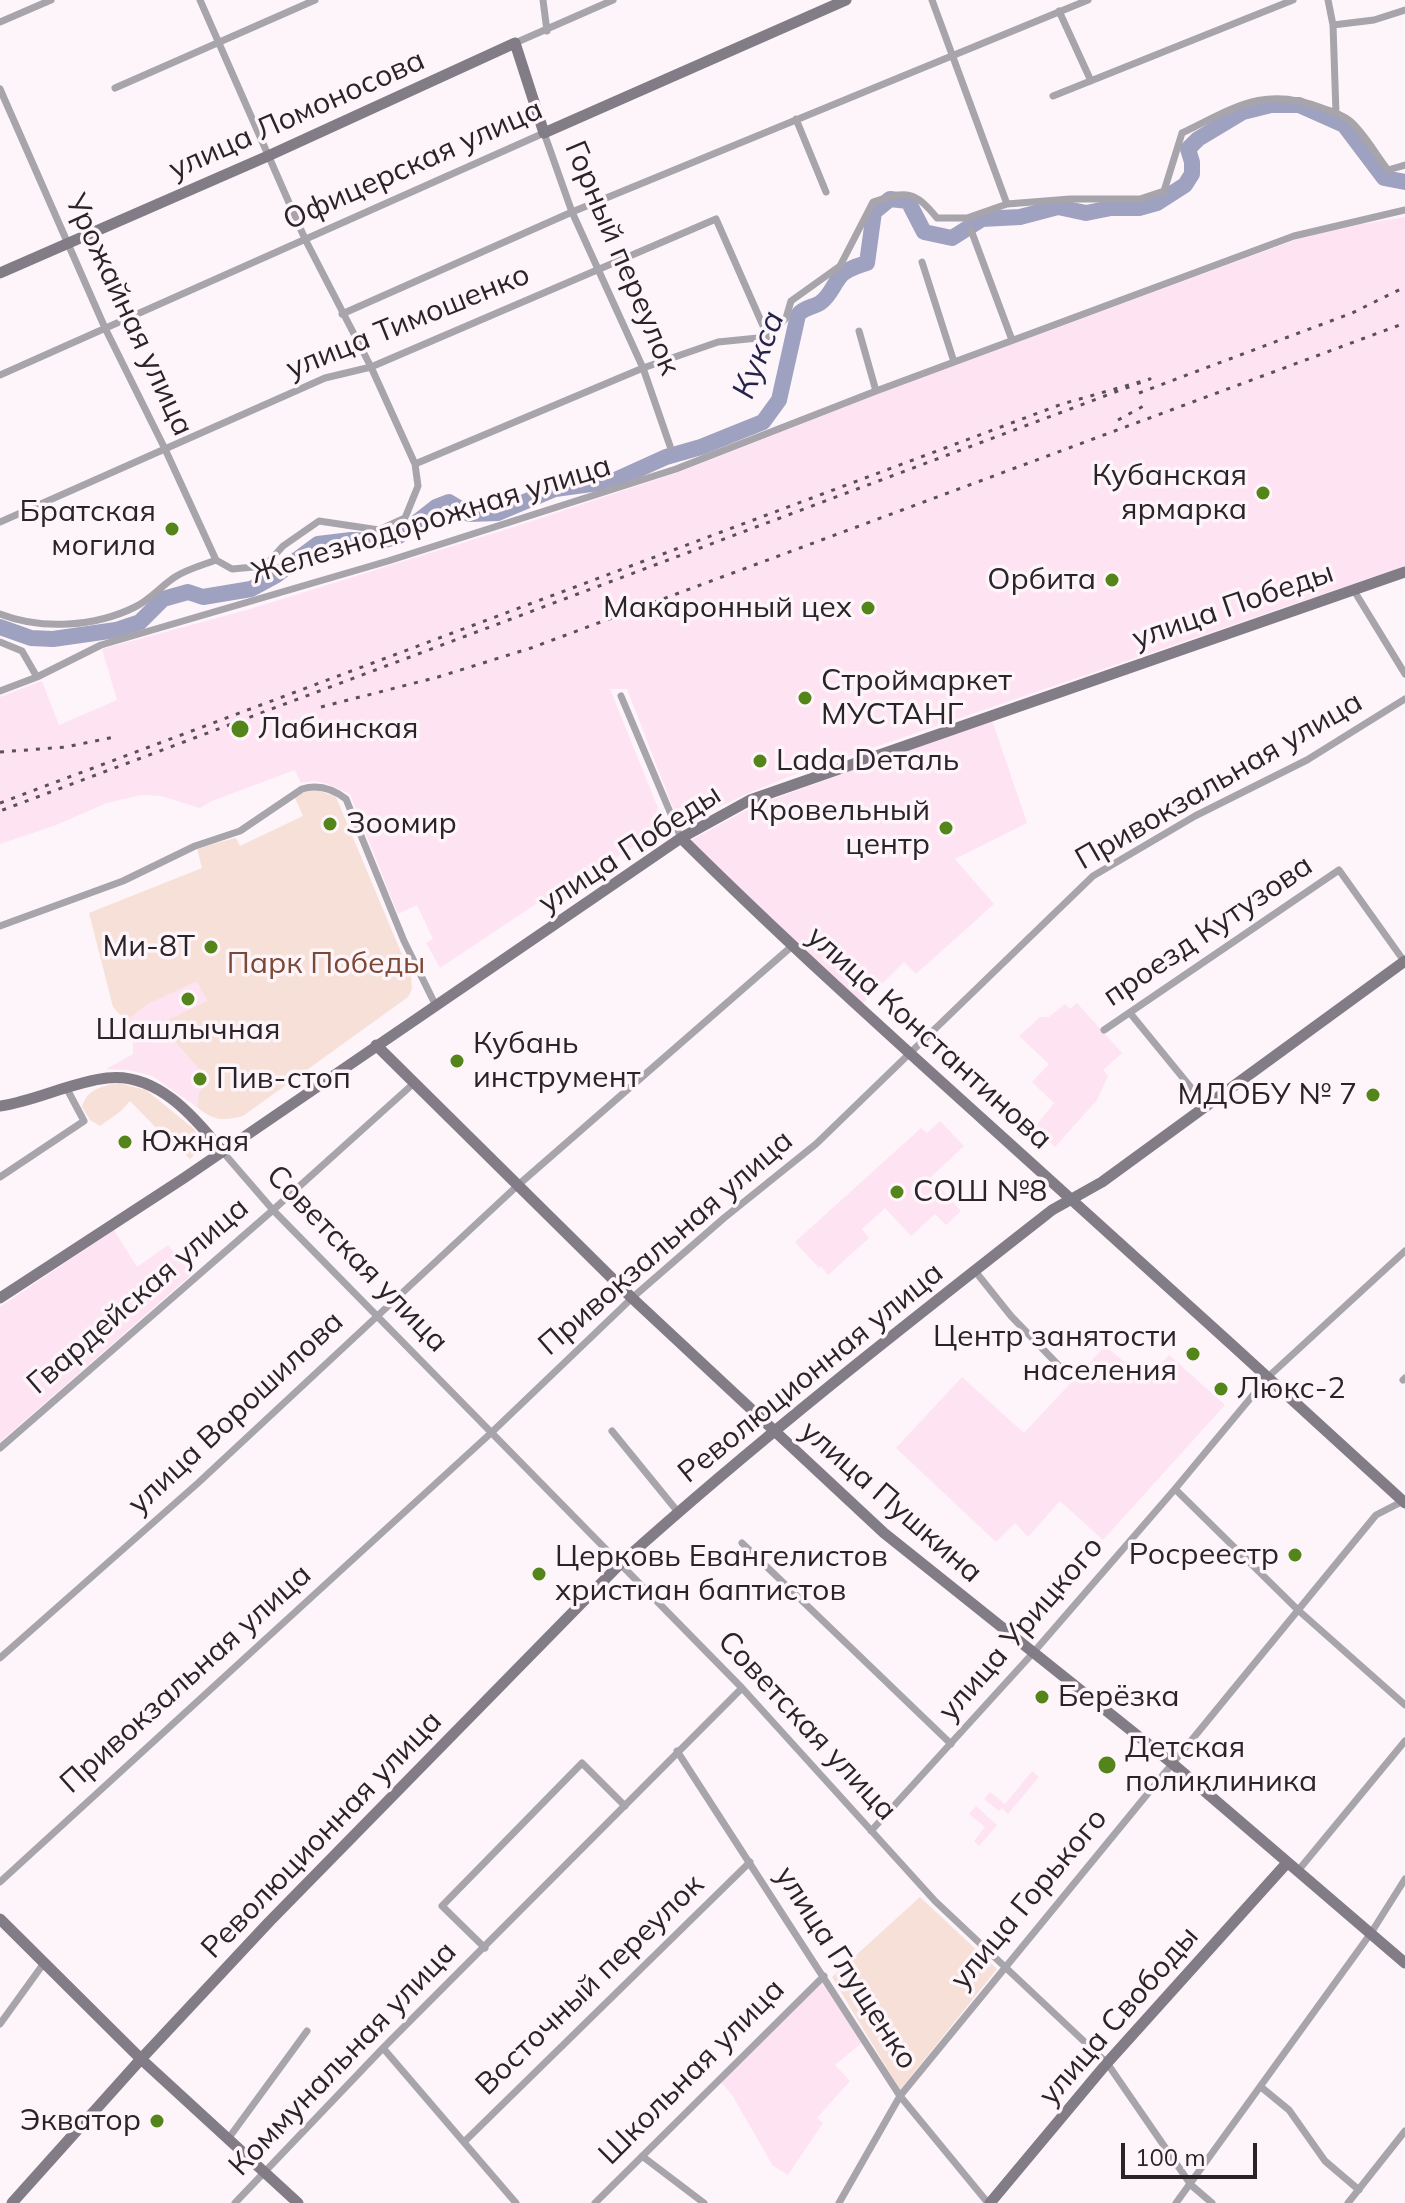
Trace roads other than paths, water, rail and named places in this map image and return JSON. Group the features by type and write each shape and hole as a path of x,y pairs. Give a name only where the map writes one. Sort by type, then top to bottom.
{"street":[{"path":"0,22 51,0"},
{"path":"200,0 305,239 371,367 415,464 643,368 718,342 768,337 786,318 791,301 840,266 873,202 899,194 921,198 937,218 967,218 1007,204 1070,199 1140,199 1164,191 1182,133 1242,104 1268,97 1306,101 1336,113 1350,121 1388,170 1405,165"},
{"path":"115,88 315,0"},
{"path":"543,0 547,31"},
{"name":"улица Ломоносова","path":"0,273 613,0"},
{"name":"Офицерская улица","path":"0,375 846,0"},
{"path":"932,0 1007,204"},
{"path":"342,314 572,212 1088,0"},
{"path":"1053,96 1293,0"},
{"path":"1328,0 1333,25 1336,113"},
{"path":"1333,25 1374,20 1405,10"},
{"path":"1059,11 1091,81"},
{"name":"Горный переулок","path":"515,43 572,212 643,368 670,446"},
{"name":"Урожайная улица","path":"0,89 105,328 216,560"},
{"path":"796,119 826,192"},
{"name":"Железнодорожная улица","path":"0,691 37,677 101,645 388,561 675,464 1294,236 1405,210"},
{"name":"улица Тимошенко","path":"0,522 325,378 371,367 716,219 768,337"},
{"path":"971,230 1012,340"},
{"path":"922,262 954,362"},
{"path":"859,331 876,391"},
{"name":"Железнодорожная улица","path":"0,614 22,622 74,624 116,616 138,606 177,575 216,560 232,569 265,566 283,546 319,521 379,530 405,518 418,486 415,464"},
{"name":"улица Победы","path":"0,1298 222,1151 435,1004 538,938 681,838 750,800 1405,572"},
{"path":"1353,589 1405,674"},
{"path":"0,642 22,651 37,677"},
{"name":"улица Константинова","path":"621,696 681,838 791,947 1404,1502"},
{"name":"Привокзальная улица","path":"0,1882 491,1433 632,1298 816,1144 1093,876 1195,816 1307,760 1405,699"},
{"path":"0,926 123,881 195,846 246,828 302,789 314,785 346,799 404,941 435,1004"},
{"name":"проезд Кутузова","path":"1104,1030 1339,870 1405,961"},
{"name":"улица Ворошилова","path":"0,1658 198,1483 517,1186 791,947"},
{"name":"Революционная улица","path":"12,2203 269,1922 621,1563 678,1512 773,1431 1052,1210 1102,1182 1405,961"},
{"path":"1130,1013 1206,1106"},
{"name":"улица Пушкина","path":"376,1045 632,1298 884,1533 1173,1764 1405,1963"},
{"path":"0,1106 108,1078 133,1079 150,1084 203,1127 222,1151"},
{"name":"Гвардейская улица","path":"0,1448 413,1084"},
{"path":"0,1177 84,1121 67,1089"},
{"name":"Советская улица","path":"222,1151 273,1210 742,1688 935,1901 1107,2063 1191,2185 1212,2203"},
{"name":"улица Урицкого","path":"871,1831 1033,1653 1268,1377 1405,1251"},
{"name":"Революционная улица","path":"975,1271 1011,1316 1063,1370"},
{"name":"Революционная улица","path":"612,1431 678,1512"},
{"path":"1175,1489 1298,1610 1405,1705"},
{"name":"улица Горького","path":"839,2203 900,2096 1003,1967 1376,1515 1404,1502"},
{"path":"742,1543 951,1744"},
{"name":"Коммунальная улица","path":"235,2203 383,2048 742,1688"},
{"path":"1297,1872 1405,1741"},
{"name":"улица Глущенко","path":"677,1751 900,2096 989,2203"},
{"name":"Коммунальная улица","path":"485,1948 442,1906 582,1763 625,1806"},
{"name":"Восточный переулок","path":"464,2142 750,1862"},
{"name":"улица Свободы","path":"989,2203 1107,2063 1286,1864"},
{"path":"1176,2203 1371,1933 1405,1879"},
{"path":"0,1919 141,2059 298,2203"},
{"path":"0,2024 44,1963"},
{"name":"Школьная улица","path":"595,2203 824,1976"},
{"path":"228,2139 307,2031"},
{"path":"383,2048 516,2203"},
{"path":"1261,2087 1289,2110 1325,2161 1359,2190"},
{"path":"1348,2203 1405,2131"},
{"path":"642,2156 704,2203"}],"waterway":[{"name":"Кукса","path":"0,627 31,638 53,639 116,630 140,622 163,599 188,592 203,597 251,589 275,576 318,544 351,540 381,541 399,536 436,507 449,502 469,514 498,513 555,489 613,481 666,457 701,447 763,422 779,400 798,315 823,300 845,272 867,263 874,212 890,199 908,201 924,232 952,238 982,219 1020,217 1058,207 1086,213 1111,208 1139,208 1157,203 1185,185 1192,174 1188,149 1198,139 1243,112 1271,105 1299,105 1344,125 1384,178 1405,182"}],"railway":[{"path":"1139,393 1352,313 1405,287"},
{"path":"321,707 438,677 531,648 1405,323"},
{"path":"0,803 1062,404 1150,379 0,811"},
{"path":"1118,420 1149,403"},
{"path":"0,752 66,747 114,737"}],"place":[{"name":"Кубанская ярмарка","path":"1263,493"},
{"name":"Братская могила","path":"172,529"},
{"name":"Орбита","path":"1112,580"},
{"name":"Макаронный цех","path":"868,608"},
{"name":"Строймаркет МУСТАНГ","path":"805,698"},
{"name":"Лабинская","path":"240,729"},
{"name":"Lada Dеталь","path":"760,761"},
{"name":"Зоомир","path":"330,824"},
{"name":"Кровельный центр","path":"946,828"},
{"name":"Ми-8Т","path":"211,947"},
{"name":"Шашлычная","path":"188,999"},
{"name":"Кубань инструмент","path":"457,1061"},
{"name":"Пив-стоп","path":"200,1079"},
{"name":"МДОБУ № 7","path":"1373,1095"},
{"name":"Южная","path":"125,1142"},
{"name":"СОШ №8","path":"897,1192"},
{"name":"Центр занятости населения","path":"1193,1354"},
{"name":"Люкс-2","path":"1221,1389"},
{"name":"Росреестр","path":"1295,1555"},
{"name":"Церковь Евангелистов христиан баптистов","path":"539,1574"},
{"name":"Берёзка","path":"1042,1697"},
{"name":"Детская поликлиника","path":"1107,1765"},
{"name":"Экватор","path":"157,2121"}],"park label":[{"name":"Парк Победы","path":"326,964"}]}
